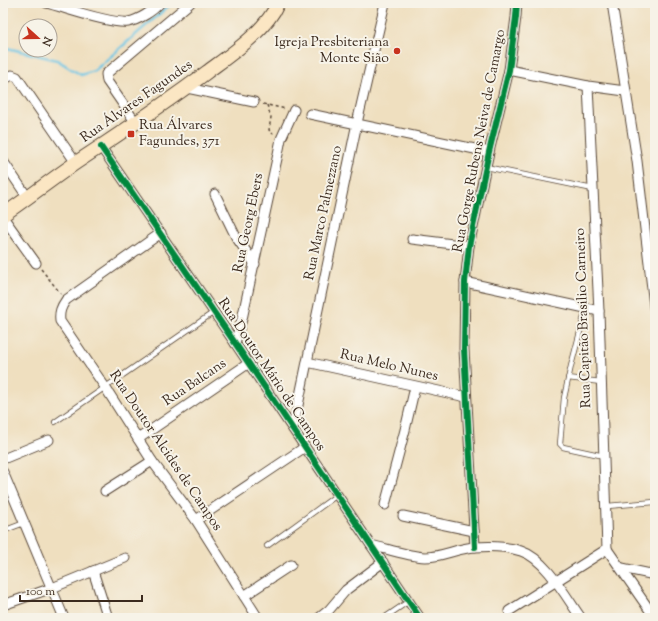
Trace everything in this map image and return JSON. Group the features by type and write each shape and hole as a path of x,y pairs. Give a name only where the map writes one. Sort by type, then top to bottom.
{"street":[{"path":"46,3 104,19 122,22 138,19 160,3"},
{"path":"136,123 107,81 106,73 143,44 190,3"},
{"name":"Rua Álvares Fagundes","path":"3,216 187,88 225,59 260,29 270,18 278,3"},
{"name":"Rua Marco Palmezzano","path":"293,429 357,123 385,3"},
{"name":"Rua Gorge Rubens Neiva de Camargo","path":"475,547 464,349 465,282 469,246 489,152 509,70 517,3"},
{"path":"612,3 637,161 655,314"},
{"path":"509,70 588,86 625,91"},
{"path":"3,80 12,75 17,77 76,164"},
{"name":"Rua Capitão Brasilio Carneiro","path":"588,86 599,311 607,506 607,549"},
{"path":"187,88 254,102"},
{"name":"Rua Georg Ebers","path":"235,343 255,264 282,140 294,110"},
{"path":"310,114 489,152"},
{"name":"Rua Doutor Mário de Campos","path":"101,147 161,233 420,618"},
{"path":"3,161 28,198"},
{"path":"215,194 236,237 255,264"},
{"path":"3,216 36,263"},
{"path":"66,300 161,233"},
{"path":"412,239 469,246"},
{"path":"465,282 599,311"},
{"name":"Rua Doutor Alcides de Campos","path":"66,300 59,313 60,321 105,387 152,461 196,520 258,618"},
{"name":"Rua Melo Nunes","path":"307,362 466,397"},
{"name":"Rua Balcans","path":"138,439 248,363"},
{"path":"385,504 415,386"},
{"path":"3,459 49,440"},
{"path":"196,520 305,447"},
{"path":"105,491 152,461"},
{"path":"3,472 64,618"},
{"path":"403,516 474,531"},
{"path":"371,545 424,557 436,556 475,547 509,548 522,551 533,558 556,582 581,618"},
{"path":"509,611 607,549 622,568 655,618"},
{"path":"3,605 52,588 125,558"},
{"path":"319,618 329,610 346,590 383,562"},
{"path":"244,596 291,565"},
{"path":"622,568 655,575"},
{"path":"93,571 108,618"}],"lane":[{"path":"486,167 593,189"},
{"path":"586,309 564,398 560,445 604,456"},
{"path":"55,422 214,312"},
{"path":"568,378 601,382"},
{"path":"267,546 337,495"},
{"path":"607,506 655,502"},
{"path":"3,531 24,523"},
{"path":"384,618 409,601"}],"path":[{"path":"254,102 294,110"},
{"path":"267,105 271,117 269,130 282,140"},
{"path":"36,263 66,300"}],"waterway":[{"path":"3,47 57,60 81,75 94,71 172,3"}],"cycle path":[{"path":"475,547 464,349 465,282 469,246 489,152 509,70 517,3"},
{"path":"101,147 420,618"}],"place":[{"name":"Igreja Presbiteriana Monte Sião","path":"397,51"},
{"name":"Rua Álvares Fagundes, 371","path":"131,134"}]}
